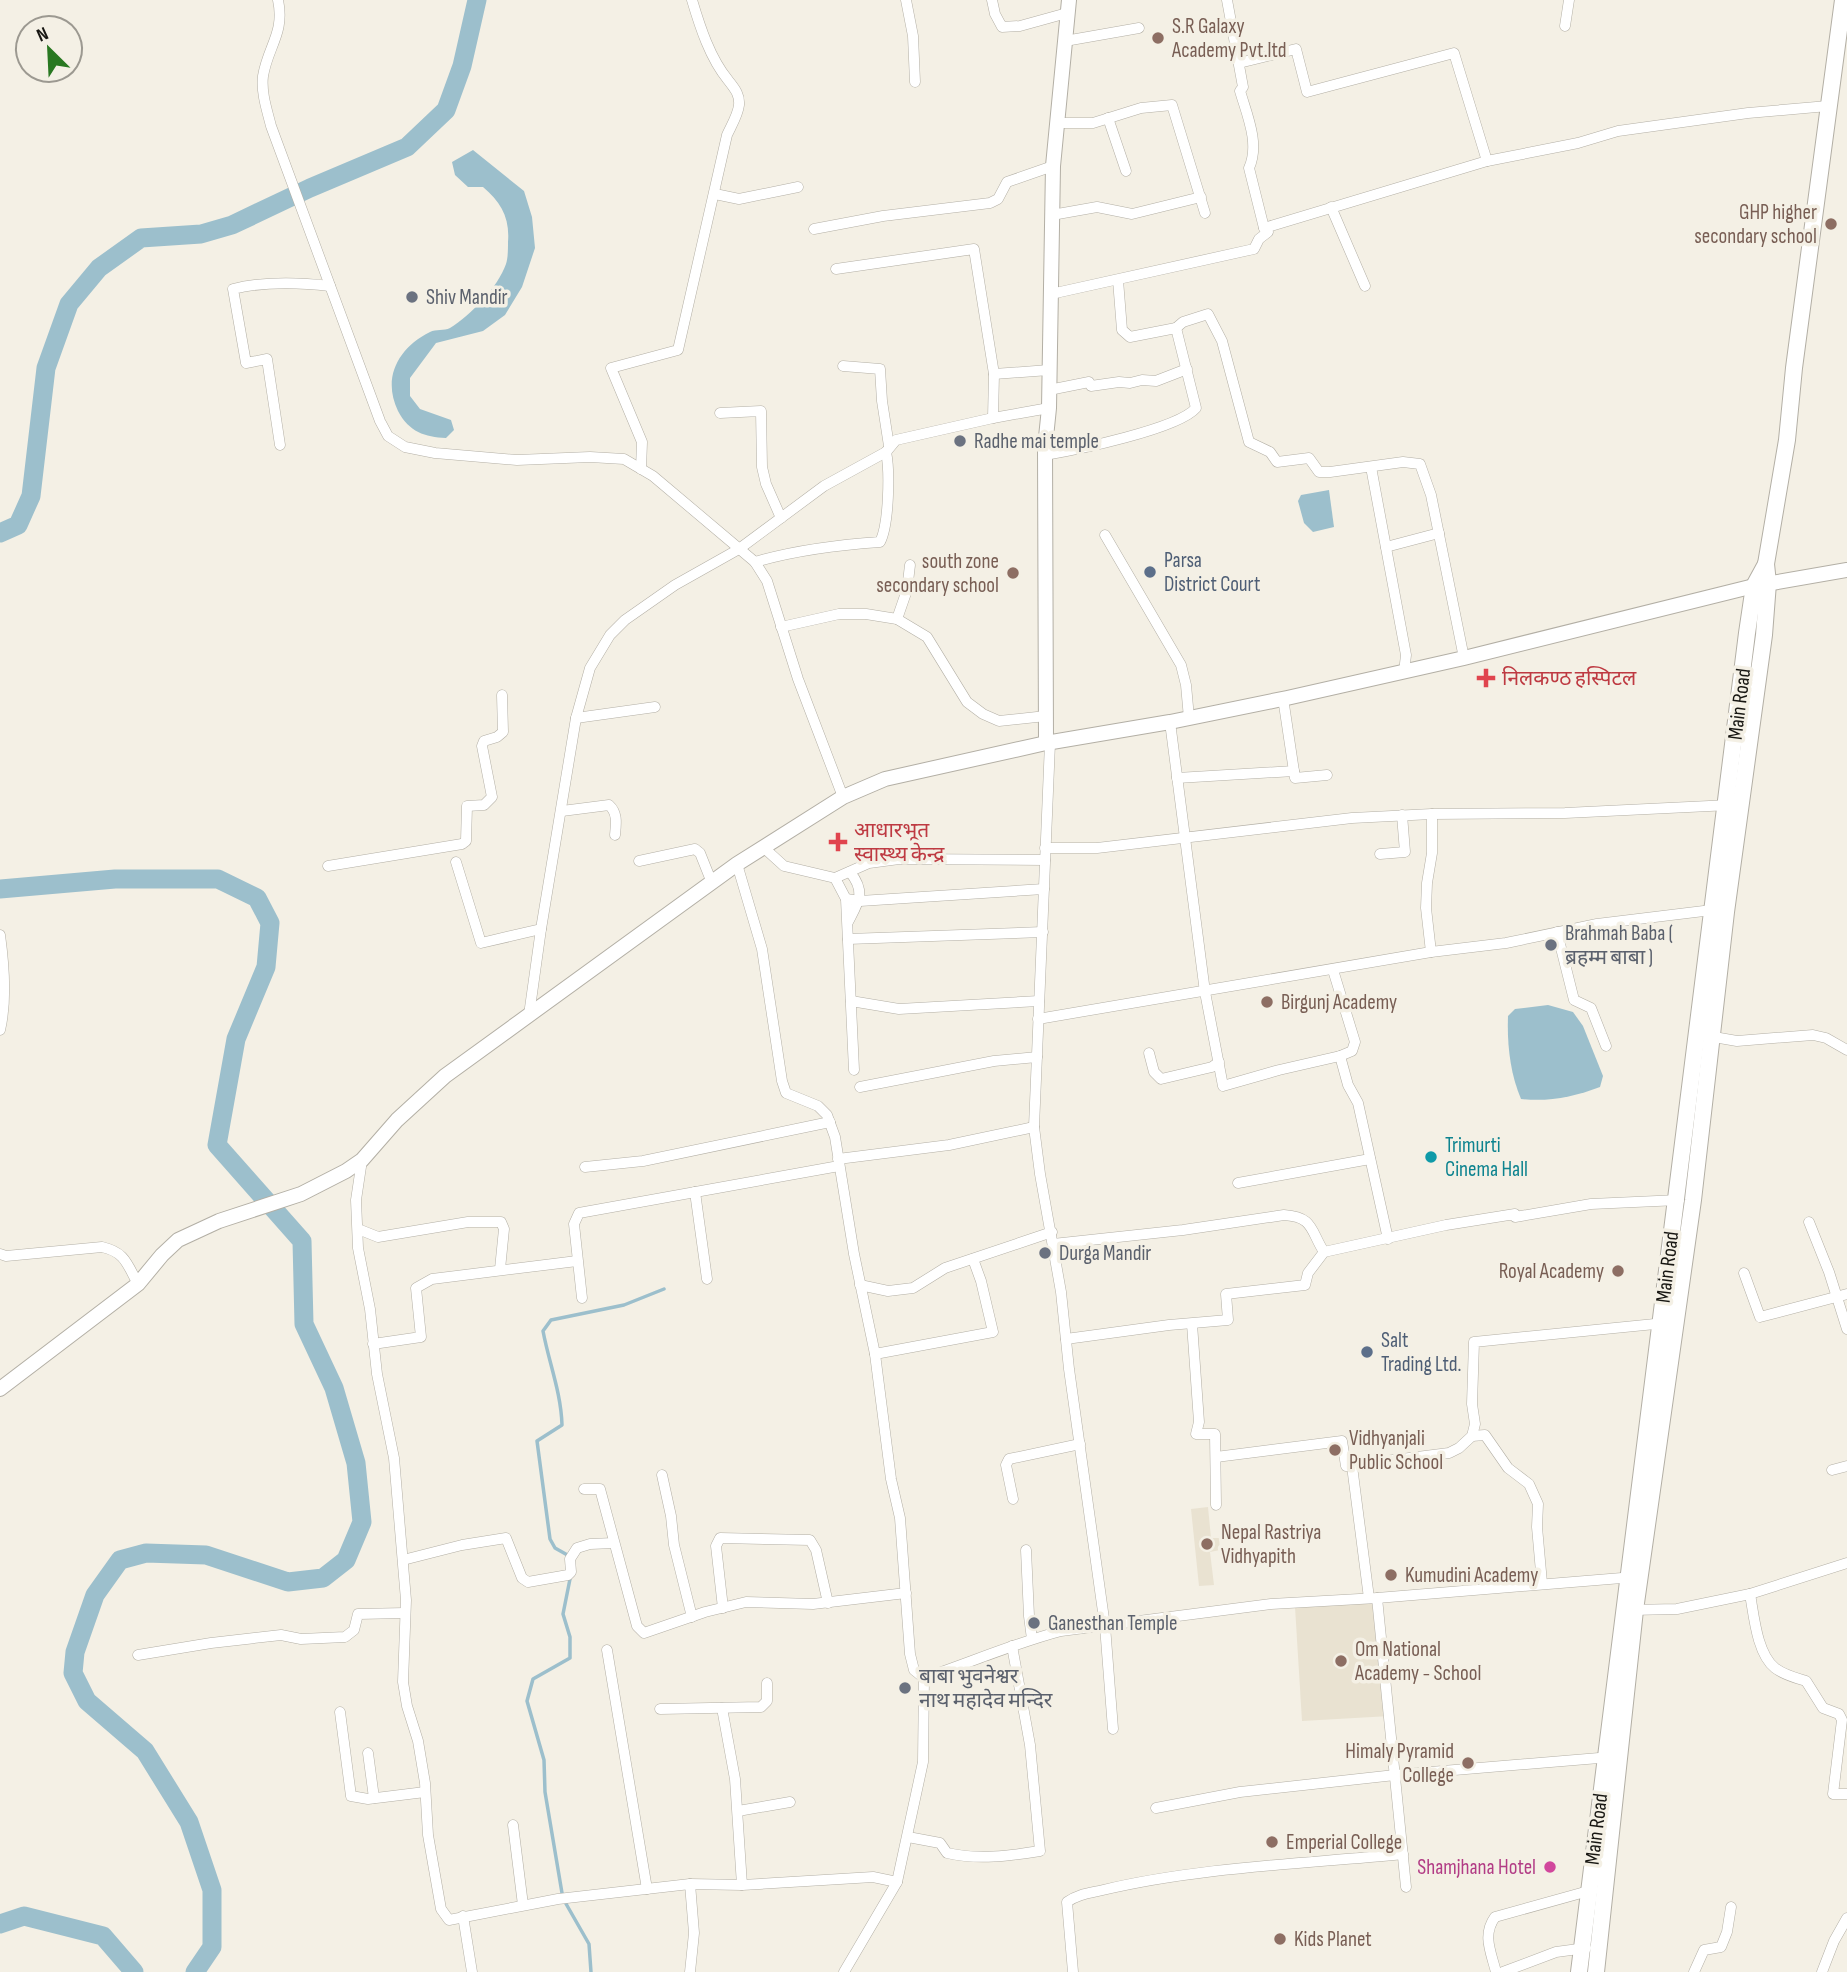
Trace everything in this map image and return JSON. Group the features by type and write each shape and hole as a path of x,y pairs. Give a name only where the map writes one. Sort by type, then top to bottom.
{"main road":[{"name":"Main Road","path":"1668,1323 1675,1200 1726,912 1734,805 1761,584 1787,440 1839,1"},
{"path":"1048,743 1045,455 1049,408 1053,166 1068,6"},
{"path":"0,1389 138,1284 178,1240 219,1221 301,1194 362,1160 397,1120 445,1076 737,864 843,797 885,779 1048,743 1170,722 1404,672 1761,584 1847,570"},
{"name":"Main Road","path":"1596,1972 1590,1949 1588,1889 1612,1758 1668,1323 1693,1200 1712,910 1734,805"},
{"name":"Main Road","path":"1579,1972 1590,1949 1605,1891 1612,1758"}],"street":[{"path":"278,0 280,27 267,59 263,79 264,99 306,224 388,436 405,447 435,453 517,460 590,457 624,459 653,476 755,562 767,581 797,679 843,797"},
{"path":"641,469 642,442 611,368 678,351 727,135 739,104 737,90 727,79 702,32 692,0"},
{"path":"906,0 913,37 915,82"},
{"path":"992,0 1002,27 1020,26 1068,6"},
{"path":"1051,294 1254,249 1259,239 1268,232 1264,228 1249,168 1254,145 1240,91 1243,87 1227,0"},
{"path":"1565,26 1569,0"},
{"path":"1065,41 1139,28"},
{"path":"1239,63 1296,48 1307,92 1454,53 1488,161"},
{"path":"1057,123 1093,123 1141,108 1172,105 1205,213"},
{"path":"1264,228 1488,161 1567,146 1618,131 1748,113 1828,106"},
{"path":"1108,118 1126,171"},
{"path":"814,229 883,216 990,203 998,199 1007,182 1053,166"},
{"path":"715,194 739,199 798,187"},
{"path":"1052,215 1097,207 1132,214 1201,197"},
{"path":"1331,207 1365,286"},
{"path":"836,269 974,249 994,374 993,418"},
{"path":"1118,280 1122,330 1130,337 1176,328 1183,322 1208,314 1222,341 1249,442 1270,452 1277,462 1309,458 1319,472 1403,462 1420,464 1431,495 1464,658"},
{"path":"280,445 268,359 246,363 233,289 296,281 330,286"},
{"path":"1045,455 1080,450 1174,423 1194,412 1196,408 1176,328"},
{"path":"755,562 825,545 880,542 884,531 888,466 880,369 843,366"},
{"path":"1049,390 1089,382 1091,386 1156,380 1187,369"},
{"path":"994,374 1049,370"},
{"path":"529,1016 576,718 590,668 610,635 625,620 675,585 739,549 824,486 887,449 896,440 1049,408"},
{"path":"720,413 761,411 765,484 781,518"},
{"path":"1371,467 1406,655 1404,672"},
{"path":"1386,547 1439,533"},
{"path":"1105,535 1181,665 1189,718"},
{"path":"897,619 910,565"},
{"path":"781,627 839,614 866,614 897,619 927,637 968,702 982,714 999,721 1046,716"},
{"path":"328,866 462,844 466,841 467,806 484,805 492,797 482,746 484,741 503,732 502,695"},
{"path":"1283,698 1295,778 1326,775"},
{"path":"576,718 655,707"},
{"path":"1170,722 1205,992 1223,1086 1352,1051 1355,1042 1333,970"},
{"path":"1048,743 1034,1127 1054,1244 1105,1626 1113,1729"},
{"path":"1177,778 1294,771"},
{"path":"562,811 609,805 614,809 616,818 615,835"},
{"path":"1045,848 1097,848 1352,818 1432,814 1565,813 1734,805"},
{"path":"1431,952 1426,908 1432,853 1432,814"},
{"path":"1380,854 1405,852 1402,816"},
{"path":"763,847 784,866 835,878 869,863 899,859 1045,860"},
{"path":"639,861 695,849 700,853 712,883"},
{"path":"456,862 481,943 541,929"},
{"path":"737,864 762,949 786,1093 818,1106 827,1115 835,1137 860,1284 875,1353 891,1479 900,1518 910,1654 914,1670 924,1678"},
{"path":"848,922 860,901 858,882 850,872"},
{"path":"835,878 846,899 854,1070"},
{"path":"846,899 860,901 1044,889"},
{"path":"1038,1019 1431,952 1506,943 1597,924 1712,910"},
{"path":"848,939 1043,932"},
{"path":"1557,932 1574,1000 1591,1008 1606,1046"},
{"path":"0,935 4,986 0,1030"},
{"path":"851,1001 899,1009 1039,1001"},
{"path":"1705,1036 1737,1041 1813,1035 1826,1038 1847,1050"},
{"path":"1149,1053 1154,1072 1161,1079 1212,1067 1219,1062"},
{"path":"1340,1056 1348,1085 1358,1103 1388,1238"},
{"path":"860,1087 994,1061 1037,1057"},
{"path":"585,1167 643,1161 830,1122"},
{"path":"582,1298 574,1224 579,1213 1034,1127"},
{"path":"1238,1183 1370,1159"},
{"path":"362,1160 356,1200 358,1248 394,1458 406,1600 403,1682 418,1741 428,1835 441,1909 449,1920 523,1905 690,1884 742,1885 873,1877 897,1882"},
{"path":"695,1192 707,1279"},
{"path":"1066,1339 1228,1320 1226,1294 1305,1285 1308,1273 1324,1252 1446,1224 1515,1214 1515,1217 1591,1204 1693,1200"},
{"path":"1054,1244 1183,1230 1284,1215 1299,1216 1308,1221 1324,1252"},
{"path":"358,1229 378,1237 468,1222 501,1222 504,1229 500,1269"},
{"path":"1809,1222 1842,1296 1847,1329"},
{"path":"860,1284 888,1291 913,1288 945,1268 1052,1232"},
{"path":"0,1254 6,1256 102,1247 116,1250 124,1258 138,1284"},
{"path":"875,1353 992,1332 973,1258"},
{"path":"373,1345 421,1337 416,1288 432,1279 578,1261"},
{"path":"1744,1273 1760,1317 1842,1296"},
{"path":"1216,1457 1342,1441 1346,1466 1449,1453 1472,1436 1475,1424 1472,1404 1474,1342 1668,1323"},
{"path":"1192,1324 1199,1423 1196,1434 1214,1434 1216,1505"},
{"path":"1472,1436 1485,1435 1508,1468 1530,1484 1538,1504 1537,1527 1542,1583"},
{"path":"1013,1499 1006,1465 1009,1459 1080,1444"},
{"path":"1352,1465 1373,1598 1406,1887"},
{"path":"1832,1470 1847,1466"},
{"path":"662,1475 674,1545 692,1617"},
{"path":"584,1489 600,1489 639,1631 644,1633 746,1602 828,1603 906,1593"},
{"path":"403,1560 462,1545 506,1538 522,1578 528,1582 568,1576 571,1572 570,1559 577,1548 590,1544 614,1543"},
{"path":"723,1608 716,1546 720,1538 810,1540 816,1550 828,1603"},
{"path":"1026,1550 1032,1639"},
{"path":"1630,1610 1677,1609 1750,1594 1847,1563"},
{"path":"924,1678 1061,1631 1271,1604 1634,1577"},
{"path":"1750,1594 1759,1640 1774,1667 1806,1681 1823,1708 1839,1714 1842,1720 1833,1794 1847,1794"},
{"path":"138,1655 281,1635 301,1639 345,1637 354,1630 358,1614 405,1613"},
{"path":"908,1837 940,1843 947,1853 960,1856 989,1857 1040,1851 1030,1745 1012,1646"},
{"path":"607,1650 647,1889"},
{"path":"844,1972 897,1882 923,1762 924,1678"},
{"path":"660,1709 764,1705 767,1701 767,1683"},
{"path":"722,1708 733,1766 742,1885"},
{"path":"340,1712 349,1792 355,1797 374,1798 425,1793"},
{"path":"368,1752 374,1798"},
{"path":"1156,1808 1240,1792 1395,1775 1612,1758"},
{"path":"738,1811 790,1802"},
{"path":"513,1825 523,1905"},
{"path":"1073,1972 1067,1902 1076,1896 1120,1885 1187,1875 1403,1854"},
{"path":"690,1884 694,1933 690,1972"},
{"path":"1496,1972 1487,1936 1488,1927 1494,1917 1588,1889 1605,1891"},
{"path":"1694,1972 1704,1950 1721,1947 1727,1932 1731,1907"},
{"path":"463,1916 472,1972"},
{"path":"1822,1972 1834,1941 1847,1918"},
{"path":"1503,1972 1556,1952 1590,1949"}],"shaded area":[{"name":"Nepal Rastriya Vidhyapith","path":"1208,1507 1211,1538 1219,1538 1220,1550 1210,1552 1214,1585 1199,1586 1191,1509"},
{"name":"Om National Academy - School","path":"1378,1602 1390,1716 1302,1721 1295,1607"}],"water":[{"path":"473,150 524,191 532,217 535,248 522,287 505,315 483,331 436,343 410,378 410,396 420,409 451,420 454,430 446,438 424,435 407,424 393,399 393,376 396,365 409,346 430,332 450,328 466,316 497,282 506,264 508,233 506,218 499,205 483,187 468,187 455,175 452,162"},
{"path":"1329,490 1334,527 1313,532 1304,523 1298,501 1301,495"},
{"path":"1548,1005 1573,1012 1583,1026 1603,1076 1600,1087 1561,1098 1521,1099 1510,1058 1508,1016 1515,1009"}],"waterway":[{"path":"0,533 18,525 31,496 46,368 69,304 99,268 141,238 201,234 232,225 407,147 446,110 462,66 477,0"},
{"path":"0,889 115,879 218,879 257,898 270,923 266,967 236,1039 217,1145 302,1241 304,1324 334,1388 356,1463 362,1522 346,1560 323,1578 288,1582 206,1555 146,1553 120,1560 95,1595 75,1652 73,1673 87,1701 145,1751 189,1822 212,1890 212,1947 195,1972"},
{"path":"571,1557 555,1548 550,1539 537,1441 562,1425 557,1389 543,1331 551,1320 624,1305 664,1289"},
{"path":"562,1893 545,1792 544,1760 527,1701 533,1679 570,1658 570,1637 563,1614 571,1574"},
{"path":"565,1902 589,1944 591,1972"},
{"path":"0,1924 24,1916 103,1936 134,1972"}],"place":[{"name":"S.R Galaxy Academy Pvt.ltd","path":"1158,38"},
{"name":"GHP higher secondary school","path":"1831,224"},
{"name":"Shiv Mandir","path":"412,297"},
{"name":"Radhe mai temple","path":"960,441"},
{"name":"Parsa District Court","path":"1150,572"},
{"name":"south zone secondary school","path":"1013,573"},
{"name":"निलकण्ठ हस्पिटल","path":"1486,678"},
{"name":"आधारभूत स्वास्थ्य केन्द्र","path":"838,842"},
{"name":"Brahmah Baba ( ब्रहम्म बाबा )","path":"1551,945"},
{"name":"Birgunj Academy","path":"1267,1002"},
{"name":"Trimurti Cinema Hall","path":"1431,1157"},
{"name":"Durga Mandir","path":"1045,1253"},
{"name":"Royal Academy","path":"1618,1271"},
{"name":"Salt Trading Ltd.","path":"1367,1352"},
{"name":"Vidhyanjali Public School","path":"1335,1450"},
{"name":"Nepal Rastriya Vidhyapith","path":"1207,1544"},
{"name":"Kumudini Academy","path":"1391,1575"},
{"name":"Ganesthan Temple","path":"1034,1623"},
{"name":"Om National Academy - School","path":"1341,1661"},
{"name":"बाबा भुवनेश्वर नाथ महादेव मन्दिर","path":"905,1688"},
{"name":"Himaly Pyramid College","path":"1468,1763"},
{"name":"Emperial College","path":"1272,1842"},
{"name":"Shamjhana Hotel","path":"1550,1867"},
{"name":"Kids Planet","path":"1280,1939"}]}
